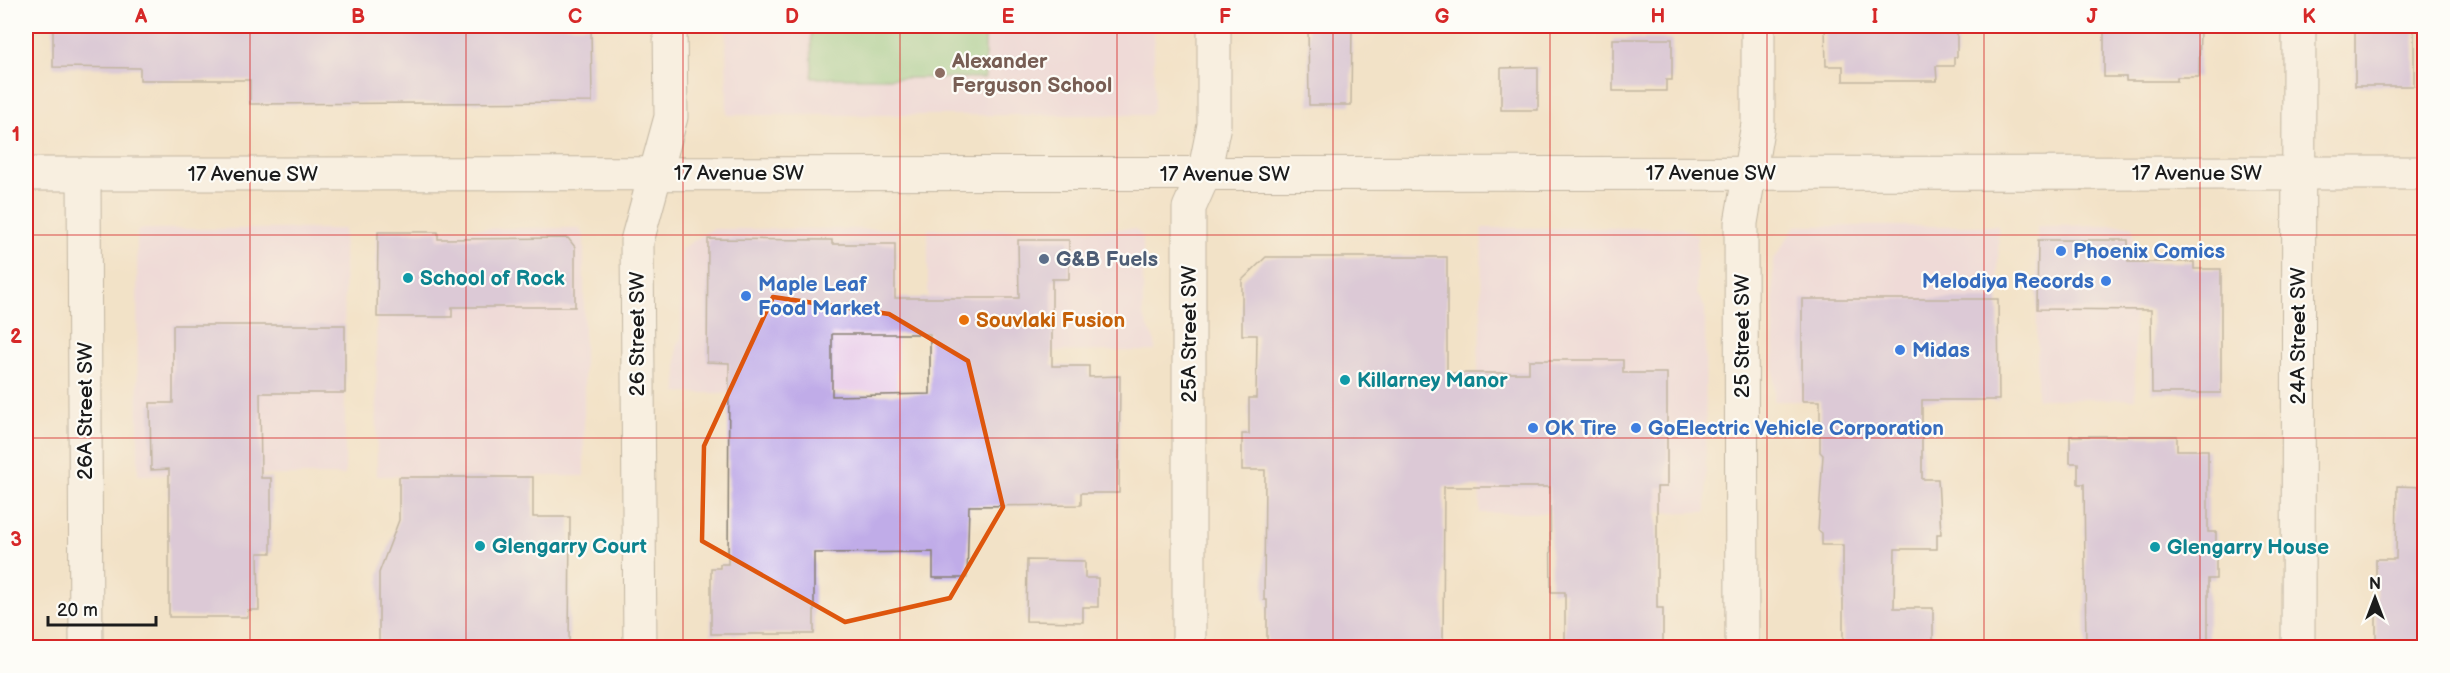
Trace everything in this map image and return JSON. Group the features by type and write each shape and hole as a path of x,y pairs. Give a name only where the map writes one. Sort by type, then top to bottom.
{"street":[{"name":"26 Street SW","path":"640,648 636,241 671,117 670,26"},
{"name":"25A Street SW","path":"1189,648 1189,208 1204,174 1214,125 1214,26"},
{"name":"25 Street SW","path":"1742,648 1742,223 1758,124 1758,26"},
{"name":"24A Street SW","path":"2298,648 2299,26"},
{"name":"17 Avenue SW","path":"26,174 2424,173"},
{"name":"26A Street SW","path":"84,174 86,648"}],"highlighted area":[{"path":"773,297 889,314 968,361 1003,507 950,598 845,622 702,541 704,446"}],"shaded area":[{"name":"Alexander Ferguson School","path":"726,26 1154,26 1154,107 1150,115 727,115"},
{"path":"2133,225 2135,399 2037,399 2037,226"},
{"path":"1795,226 1998,226 1999,401 1774,401 1773,261"},
{"path":"579,228 584,236 584,476 377,476 376,229"},
{"path":"1482,228 1681,228 1697,235 1696,292 1705,308 1706,512 1480,513 1478,352 1481,335"},
{"path":"140,229 344,229 345,475 138,475 137,231"},
{"path":"712,229 897,229 897,390 824,393 677,393 677,343 681,340 681,249"},
{"path":"928,229 1135,229 1143,237 1143,315 1155,342 1155,351 928,352"}],"green space":[{"path":"811,26 985,26 985,78 812,78"},
{"path":"985,26 1154,26 1154,29"}],"building":[{"path":"53,26 591,26 592,102 250,104 250,80 140,80 140,68 53,67"},
{"path":"1308,26 1352,26 1351,105 1309,105"},
{"path":"1825,26 1957,26 1957,57 1954,57 1954,66 1936,66 1937,81 1843,81 1843,66 1826,66"},
{"path":"2104,26 2200,26 2199,77 2177,77 2177,81 2126,81 2126,77 2104,77"},
{"path":"2355,26 2414,26 2414,86 2355,86"},
{"path":"1613,39 1672,39 1672,80 1666,80 1666,91 1613,91"},
{"path":"1538,67 1538,110 1501,110 1501,68"},
{"path":"378,232 438,232 438,239 568,238 575,247 575,307 452,307 452,317 377,317"},
{"path":"708,239 832,240 832,244 895,244 895,298 1019,298 1018,240 1069,240 1069,279 1052,279 1052,366 1089,366 1089,377 1120,376 1119,493 1081,493 1081,505 969,506 967,578 933,578 933,552 814,553 814,634 711,634 711,568 720,568 720,564 728,564 729,363 707,362","holes":["832,334 930,334 930,394 832,396"]},
{"path":"2038,240 2128,240 2128,262 2194,262 2194,269 2221,269 2221,393 2152,393 2151,310 2037,309"},
{"path":"1266,257 1447,257 1447,373 1529,373 1529,360 1623,360 1623,373 1667,373 1667,487 1657,487 1657,608 1663,608 1663,648 1565,648 1565,592 1551,592 1550,487 1444,487 1443,648 1267,648 1267,600 1264,600 1265,470 1242,470 1242,434 1249,434 1249,398 1256,398 1257,335 1242,335 1242,280"},
{"path":"1802,299 1998,299 1999,400 1922,400 1922,479 1938,479 1941,534 1937,534 1937,549 1895,549 1894,608 1933,608 1933,648 1843,648 1843,545 1822,545 1822,533 1818,530 1823,455 1820,452 1820,401 1802,401"},
{"path":"173,325 345,325 345,393 260,393 261,478 271,478 271,553 258,553 259,610 248,610 248,617 169,617 169,469 151,470 150,403 173,403"},
{"name":"Glengarry House","path":"2070,436 2177,436 2177,450 2208,450 2208,532 2216,532 2216,579 2208,579 2208,648 2086,648 2084,484 2078,484 2078,463 2070,463"},
{"name":"Glengarry Court","path":"399,477 533,477 533,517 570,517 569,648 379,648 379,573 399,520"},
{"path":"2397,486 2424,487 2424,648 2376,648 2376,559 2396,559"},
{"path":"1027,560 1085,561 1085,578 1098,578 1098,607 1083,607 1083,622 1026,621"}],"place":[{"name":"Alexander Ferguson School","path":"940,73"},
{"name":"Phoenix Comics","path":"2061,251"},
{"name":"G&B Fuels","path":"1044,259"},
{"name":"School of Rock","path":"408,278"},
{"name":"Melodiya Records","path":"2106,281"},
{"name":"Maple Leaf Food Market","path":"746,296"},
{"name":"Souvlaki Fusion","path":"964,320"},
{"name":"Midas","path":"1900,350"},
{"name":"Killarney Manor","path":"1345,380"},
{"name":"OK Tire","path":"1533,428"},
{"name":"GoElectric Vehicle Corporation","path":"1636,428"},
{"name":"Glengarry Court","path":"480,546"},
{"name":"Glengarry House","path":"2155,547"}]}
